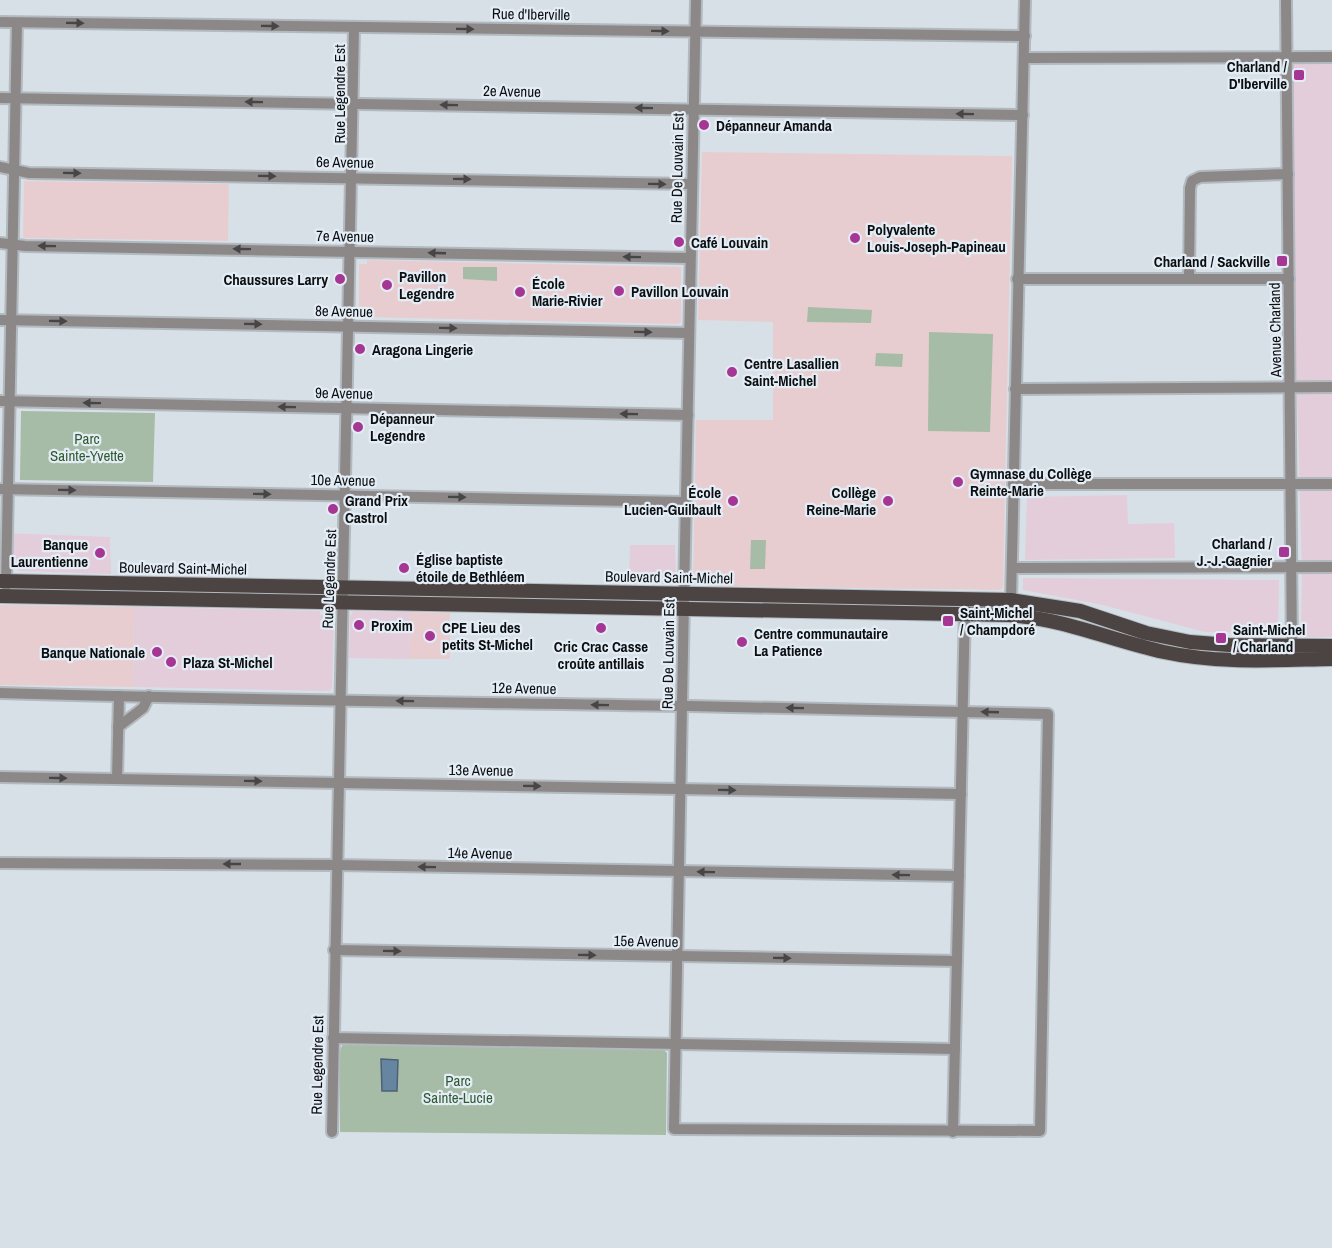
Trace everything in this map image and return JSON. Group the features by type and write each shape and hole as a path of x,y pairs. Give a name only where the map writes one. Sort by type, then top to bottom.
{"main road":[{"name":"Boulevard Saint-Michel","path":"3,581 684,594 965,606 1009,615 1053,620 1149,648 1189,657 1224,660 1332,646"},
{"name":"Boulevard Saint-Michel","path":"3,596 684,609 965,606 1011,600 1080,611 1179,640 1292,652 1332,659"}],"street":[{"name":"Rue De Louvain Est","path":"696,0 674,1129 953,1132"},
{"path":"1011,600 1025,0"},
{"name":"Avenue Charland","path":"1286,0 1292,652"},
{"name":"Rue d'Iberville","path":"0,22 1025,36"},
{"path":"3,596 5,320 12,244 17,23"},
{"name":"Rue Legendre Est","path":"332,1132 334,950 353,177 354,27"},
{"path":"1025,58 1332,57"},
{"name":"2e Avenue","path":"0,98 1023,115"},
{"name":"6e Avenue","path":"0,167 29,173 691,184"},
{"path":"1189,278 1192,181 1200,177 1288,174"},
{"name":"7e Avenue","path":"0,243 690,258"},
{"path":"1017,279 1289,279"},
{"name":"8e Avenue","path":"5,320 688,333"},
{"path":"1015,389 1332,387"},
{"name":"9e Avenue","path":"5,401 688,415"},
{"path":"1013,484 1332,484"},
{"name":"10e Avenue","path":"4,489 686,502"},
{"path":"1012,568 1332,567"},
{"path":"953,1132 965,606"},
{"name":"12e Avenue","path":"0,693 1048,714 1040,1131 953,1132"},
{"path":"117,779 119,696"},
{"path":"118,728 143,708 149,696"},
{"name":"13e Avenue","path":"0,777 961,794"},
{"name":"14e Avenue","path":"0,863 336,865 959,876"},
{"name":"15e Avenue","path":"334,950 957,961"},
{"path":"333,1038 955,1049"}],"shaded area":[{"path":"1287,57 1332,57 1332,637 1306,637 1301,634 1302,569"},
{"path":"702,152 1012,156 1003,587 1000,590 714,586 714,581 693,580 696,420 773,420 773,322 698,320"},
{"path":"24,181 229,184 228,241 23,238"},
{"name":"École Marie-Rivier","path":"367,260 681,267 681,322 678,324 361,317 359,315 359,264 367,264"},
{"path":"1127,495 1128,524 1174,523 1175,558 1025,560 1027,497"},
{"path":"0,533 110,537 111,574 18,571 14,565 0,565"},
{"path":"630,545 675,545 676,579 671,584 629,583"},
{"path":"1023,578 1279,580 1278,633 1205,632 1103,605 1023,590"},
{"path":"0,605 134,607 133,687 0,685"},
{"path":"134,607 320,611 320,615 334,615 332,688 329,691 133,687"},
{"path":"353,611 410,612 409,659 349,658 350,617"},
{"name":"CPE Lieu des petits St-Michel","path":"410,612 450,613 450,659 409,659"}],"green space":[{"path":"463,267 497,267 497,281 463,279"},
{"path":"808,307 872,310 871,323 807,322"},
{"path":"929,332 993,334 990,432 928,431"},
{"path":"876,353 903,354 902,367 875,366"},
{"name":"Parc Sainte-Yvette","path":"21,411 155,413 153,482 20,480"},
{"path":"751,540 766,540 765,569 750,569"},
{"name":"Parc Sainte-Lucie","path":"344,1042 663,1049 667,1053 666,1135 340,1132 340,1050"}],"water":[{"path":"381,1059 398,1060 397,1091 382,1091"}],"place":[{"name":"Charland / D'Iberville","path":"1299,75"},
{"name":"Dépanneur Amanda","path":"704,125"},
{"name":"Polyvalente Louis-Joseph-Papineau","path":"855,238"},
{"name":"Café Louvain","path":"679,242"},
{"name":"Charland / Sackville","path":"1282,261"},
{"name":"Chaussures Larry","path":"340,279"},
{"name":"Pavillon Legendre","path":"387,285"},
{"name":"Pavillon Louvain","path":"619,291"},
{"name":"École Marie-Rivier","path":"520,292"},
{"name":"Aragona Lingerie","path":"360,349"},
{"name":"Centre Lasallien Saint-Michel","path":"732,372"},
{"name":"Dépanneur Legendre","path":"358,427"},
{"name":"Gymnase du Collège Reinte-Marie","path":"958,482"},
{"name":"École Lucien-Guilbault","path":"733,501"},
{"name":"Collège Reine-Marie","path":"888,501"},
{"name":"Grand Prix Castrol","path":"333,509"},
{"name":"Charland / J.-J.-Gagnier","path":"1284,552"},
{"name":"Banque Laurentienne","path":"100,553"},
{"name":"Église baptiste étoile de Bethléem","path":"404,568"},
{"name":"Saint-Michel / Champdoré","path":"948,621"},
{"name":"Proxim","path":"359,625"},
{"name":"Cric Crac Casse croûte antillais","path":"601,628"},
{"name":"CPE Lieu des petits St-Michel","path":"430,636"},
{"name":"Saint-Michel / Charland","path":"1221,638"},
{"name":"Centre communautaire La Patience","path":"742,642"},
{"name":"Banque Nationale","path":"157,652"},
{"name":"Plaza St-Michel","path":"171,662"}]}
